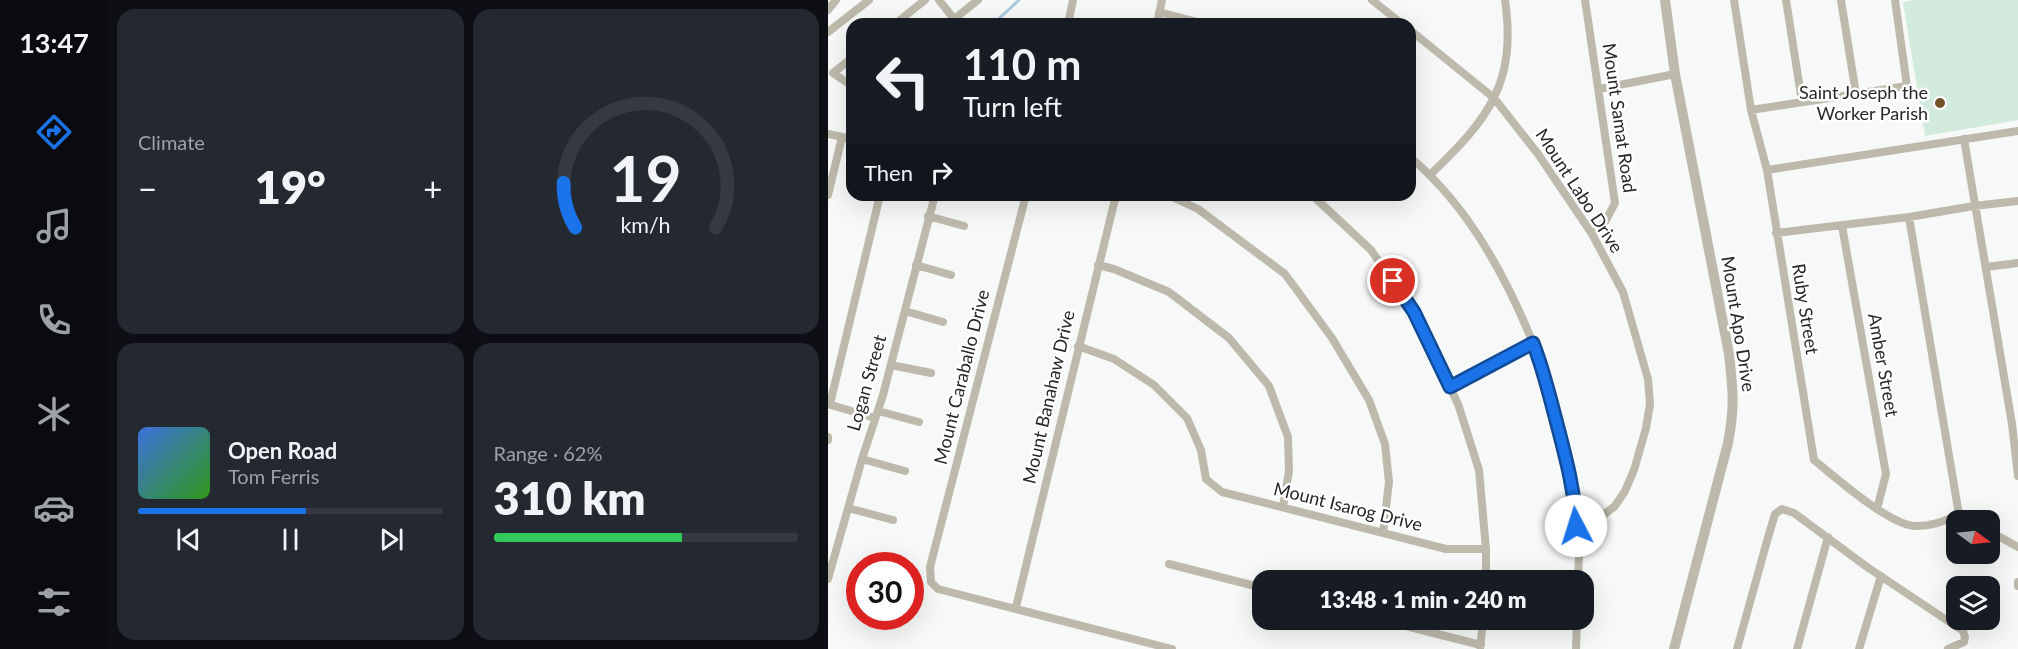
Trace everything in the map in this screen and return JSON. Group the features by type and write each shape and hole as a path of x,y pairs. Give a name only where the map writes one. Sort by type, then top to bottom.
{"street":[{"path":"828,10 836,0"},
{"path":"828,32 869,0"},
{"path":"902,18 925,0"},
{"path":"939,0 949,18"},
{"path":"955,18 978,0"},
{"path":"1069,18 1073,0"},
{"path":"1158,18 1162,0"},
{"path":"1372,0 1394,18"},
{"path":"1431,174 1465,141 1484,117 1501,82 1509,25 1505,0"},
{"name":"Mount Samat Road","path":"1585,0 1616,203 1605,222 1592,234"},
{"name":"Mount Apo Drive","path":"1665,0 1676,74 1734,396 1728,443 1674,649"},
{"name":"Ruby Street","path":"1734,0 1751,110 1767,170 1814,460 1877,509 1895,519 1913,526 1937,524 1946,520"},
{"path":"1786,0 1802,102"},
{"path":"1841,0 1856,94"},
{"path":"1751,110 1907,86 1894,0"},
{"path":"1160,12 1182,18"},
{"name":"Mount Labo Drive","path":"1416,35 1494,98 1538,154 1592,234 1623,292 1648,379 1650,404 1646,428 1634,470 1625,491 1615,506 1602,516 1576,526"},
{"path":"846,63 834,72 846,81"},
{"path":"1599,89 1676,74"},
{"path":"1767,170 2018,131"},
{"path":"828,134 846,138"},
{"path":"828,195 842,137"},
{"path":"1964,139 1974,206 2015,423 2018,476"},
{"path":"1416,162 1431,174 1472,227 1506,280 1541,363 1575,501 1578,570"},
{"path":"879,201 829,404 919,422"},
{"name":"Logan Street","path":"828,579 831,558 891,364 933,201"},
{"name":"Mount Caraballo Drive","path":"1016,607 938,589 931,582 930,567 1024,201"},
{"name":"Mount Banahaw Drive","path":"1016,607 1114,201"},
{"path":"1180,201 1198,210 1285,274 1332,339 1369,400 1385,444 1389,482 1383,533"},
{"path":"1318,201 1371,250 1414,312 1458,404 1479,470 1486,570"},
{"path":"1776,233 1909,218 1974,206 2018,201"},
{"path":"928,216 964,226"},
{"path":"1909,218 1958,510"},
{"name":"Amber Street","path":"1842,226 1886,474 1877,509"},
{"path":"1986,267 2018,263"},
{"path":"916,265 951,275"},
{"path":"1098,265 1114,269 1169,292 1229,338 1269,386 1288,437 1289,471 1283,507"},
{"path":"905,311 943,322"},
{"path":"1450,387 1533,343"},
{"name":"Mount Isarog Drive","path":"1078,346 1114,359 1154,385 1187,418 1201,450 1206,479 1222,492 1446,549 1486,549"},
{"path":"891,364 931,373"},
{"path":"862,459 905,471"},
{"path":"848,508 893,520"},
{"path":"1737,649 1775,514 1782,509 1794,513 1881,576 1963,631 1965,642 1948,649"},
{"path":"1797,649 1828,537"},
{"path":"2000,537 2018,547"},
{"path":"1169,564 1252,585"},
{"path":"1858,649 1881,576"},
{"path":"1016,607 1172,649"},
{"path":"1419,630 1481,647 1483,630"},
{"path":"1576,649 1577,630"}],"green space":[{"path":"1914,0 2018,0 2018,120 1925,136 1903,2"}],"waterway":[{"path":"1000,18 1019,0"}],"place":[{"name":"Saint Joseph the Worker Parish","path":"1940,103"}],"route":[{"path":"1393,281 1414,312 1450,387 1533,343 1541,363 1565,454 1575,501 1576,526"}]}
